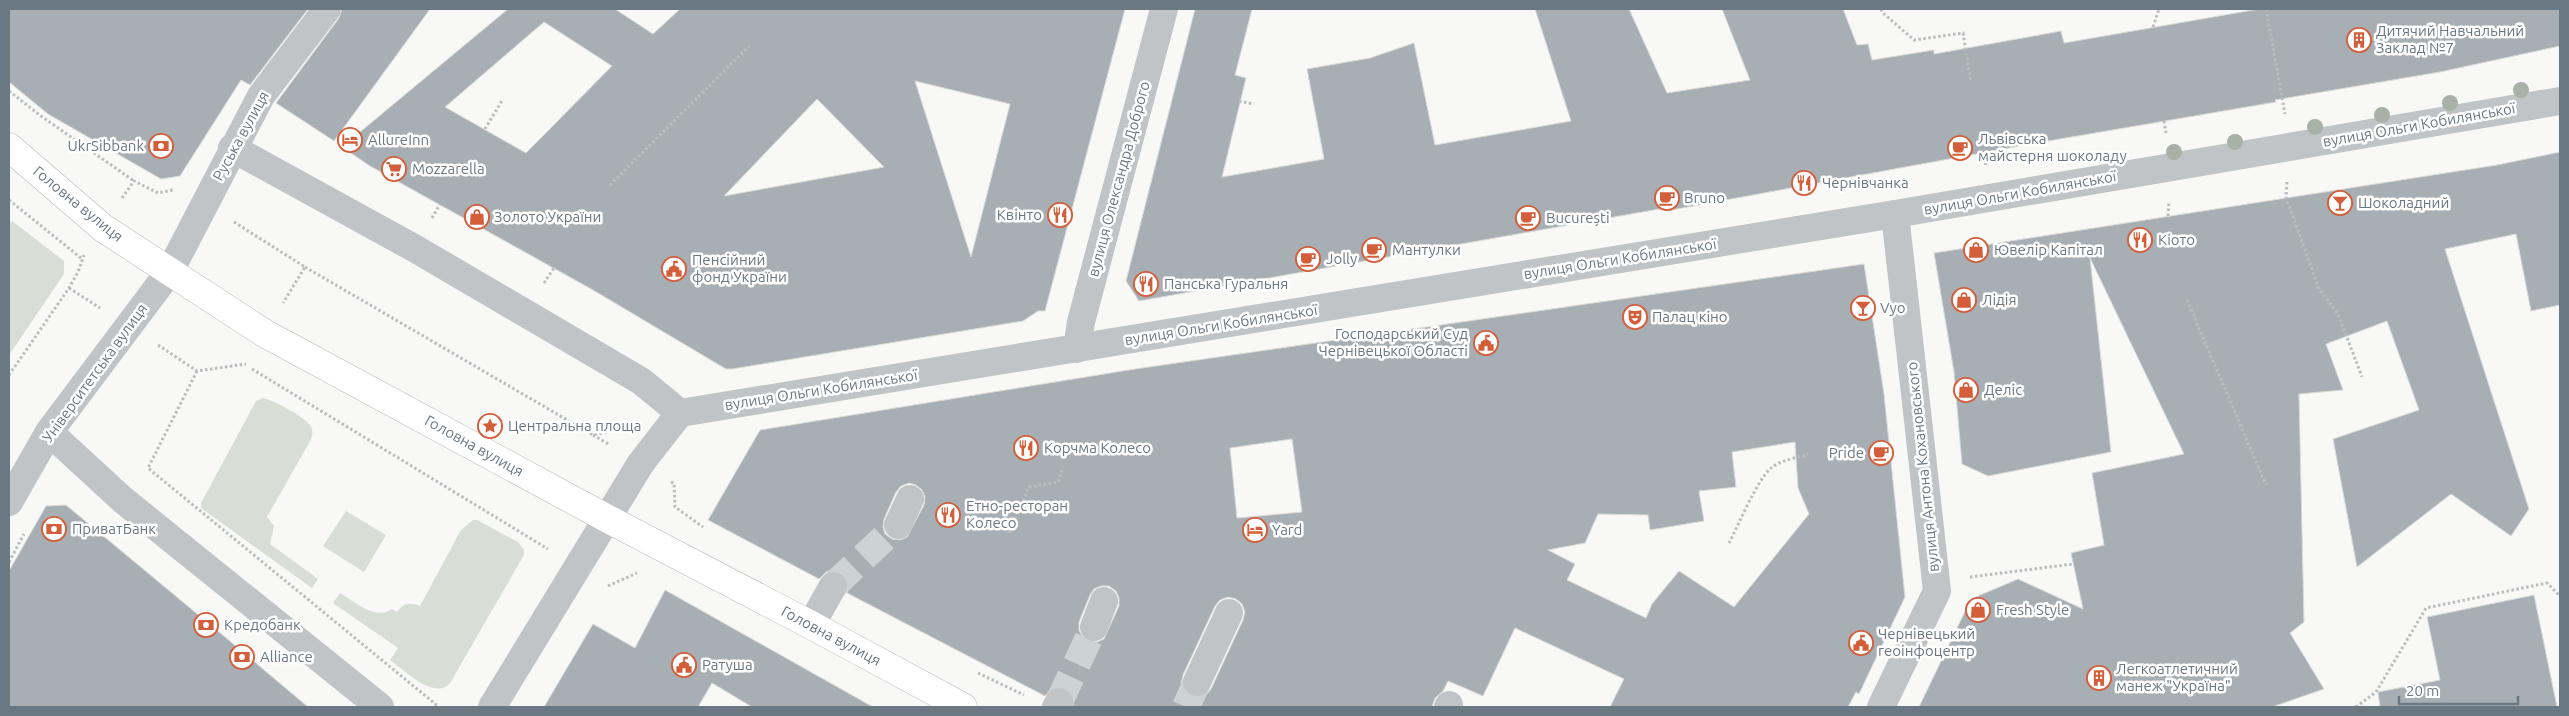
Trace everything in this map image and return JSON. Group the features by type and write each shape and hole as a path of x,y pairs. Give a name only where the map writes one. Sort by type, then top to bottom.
{"main road":[{"name":"Головна вулиця","path":"9,147 103,228 264,333 608,520 811,625 963,707"}],"street":[{"name":"Руська вулиця","path":"170,271 232,148 261,96 326,9"},
{"name":"вулиця Олександра Доброго","path":"1077,349 1081,322 1164,9"},
{"name":"вулиця Ольги Кобилянської","path":"680,413 1895,214 2560,101"},
{"path":"232,148 414,248 642,381 680,413 641,463 608,520 492,707"},
{"name":"вулиця Антона Кохановського","path":"1880,707 1937,590 1895,214"},
{"name":"Університетська вулиця","path":"9,502 49,432 170,271"},
{"path":"49,432 123,500 380,707"},
{"path":"898,525 910,499"},
{"path":"811,625 833,586"},
{"path":"1094,627 1104,601"},
{"path":"1197,682 1230,613"}],"path":[{"path":"1881,9 1883,13 1914,40 1963,33 1971,82"},
{"path":"2153,27 2159,9"},
{"path":"2266,9 2284,100 2289,148 2286,197 2319,289 2338,314 2362,377"},
{"path":"610,185 749,46"},
{"path":"9,91 41,116 134,181 158,193 180,189"},
{"path":"485,129 503,99"},
{"path":"1240,101 1254,104"},
{"path":"9,375 69,288 78,272 81,259 134,181"},
{"path":"9,200 81,259"},
{"path":"305,267 594,435 680,413"},
{"path":"2187,300 2266,486"},
{"path":"246,365 608,585"},
{"path":"197,370 148,468 439,707"},
{"path":"1729,543 1770,468 1787,460 1808,454"},
{"path":"1009,533 1029,487 1058,482 1063,467"},
{"path":"1965,578 2073,564"},
{"path":"2356,707 2376,692 2426,608 2546,583 2560,596"}],"shaded area":[{"path":"12,221 64,261 64,274 9,355 9,225"},
{"path":"263,398 293,412 310,425 312,429 310,441 267,517 274,526 270,544 318,579 312,588 201,508 201,503 256,401"},
{"path":"346,511 386,535 364,572 323,546"},
{"path":"473,520 477,520 518,542 524,550 524,555 450,683 444,688 436,688 420,682 390,660 398,648 333,603 340,593 372,612 386,612 392,609 397,612 407,604 420,606 461,530"}],"building":[{"path":"9,9 308,9 250,85 241,80 180,176 161,179 48,114 9,82"},
{"path":"342,9 430,9 334,141 276,103 339,18"},
{"path":"508,9 615,9 653,34 680,9 1125,9 1045,311 1038,311 1023,321 726,369 593,290 370,166 342,147","holes":["544,22 612,66 526,153 445,107","915,81 1010,104 971,257","817,99 884,167 724,196"]},
{"path":"1195,9 1252,9 1235,75 1246,78 1222,177 1324,159 1307,69 1370,58 1414,43 1435,145 1571,121 1535,9 1629,9 1667,93 1750,80 1722,9 1843,9 1857,45 1868,44 1872,60 1934,50 1934,54 2061,31 2064,43 2259,9 2560,9 2560,46 2440,72 2275,100 2276,102 2025,145 1666,211 1665,208 1139,301 1126,281"},
{"path":"2560,152 2560,305 2531,311 2516,234 2445,249 2529,509 2511,536 2451,494 2357,567 2333,439 2419,410 2387,321 2326,344 2343,390 2299,394 2304,622 2290,633 2324,689 2272,707 1919,707 1971,599 2018,579 2083,609 2071,553 2104,545 2092,473 2184,454 2090,258 2111,452 1988,476 1962,464 1954,372 1934,253 2497,165"},
{"path":"1864,264 1884,394 1905,597 1859,694 1856,692 1848,707 1610,707 1624,679 1515,628 1483,696 1448,681 1443,691 1435,698 1432,707 1073,707 1073,695 1067,688 1060,686 1052,688 1045,696 847,593 849,586 847,578 840,572 833,570 826,572 819,579 708,520 760,430 1135,369","holes":["1292,439 1302,512 1237,518 1230,448","1795,442 1798,488 1809,514 1734,607 1679,571 1652,604 1646,618 1567,580 1575,564 1548,550 1585,543 1598,514 1648,515 1650,530 1704,521 1699,491 1736,487 1732,452","909,483 916,485 922,490 925,497 924,505 907,537 900,540 892,539 885,534 883,527 884,519 896,492 901,486","1101,586 1109,586 1116,591 1119,598 1119,606 1104,639 1097,642 1089,642 1082,636 1079,630 1079,622 1094,589","1228,597 1236,599 1242,604 1245,612 1211,689 1206,695 1198,698 1184,691 1181,683 1215,606 1220,600"]},
{"path":"66,505 308,707 9,707 9,571 46,506"},
{"name":"Ратуша","path":"665,590 873,707 752,707 712,683 698,707 544,707 593,624 635,648"},
{"path":"2534,595 2557,707 2380,707 2378,692 2440,680 2427,617"}],"tunnel":[{"path":"833,586 898,525"},
{"path":"1059,702 1094,627"},
{"path":"1186,707 1197,682"}],"place":[{"name":"Дитячий Навчальний Заклад №7","path":"2359,40"},
{"name":"AllureInn","path":"350,140"},
{"name":"UkrSibbank","path":"161,146"},
{"name":"Львівська майстерня шоколаду","path":"1960,148"},
{"name":"Mozzarella","path":"394,169"},
{"name":"Чернівчанка","path":"1804,183"},
{"name":"Bruno","path":"1667,198"},
{"name":"Шоколадний","path":"2340,203"},
{"name":"Квінто","path":"1060,215"},
{"name":"Золото України","path":"477,217"},
{"name":"București","path":"1528,218"},
{"name":"Кіото","path":"2140,240"},
{"name":"Мантулки","path":"1374,250"},
{"name":"Ювелір Капітал","path":"1976,250"},
{"name":"Jolly","path":"1308,259"},
{"name":"Пенсійний фонд України","path":"674,269"},
{"name":"Панська Гуральня","path":"1146,284"},
{"name":"Лідія","path":"1964,300"},
{"name":"Vyo","path":"1863,308"},
{"name":"Палац кіно","path":"1635,317"},
{"name":"Господарський Суд Чернівецької Області","path":"1486,343"},
{"name":"Деліс","path":"1966,390"},
{"name":"Центральна площа","path":"490,426"},
{"name":"Корчма Колесо","path":"1026,448"},
{"name":"Pride","path":"1881,453"},
{"name":"Етно-ресторан Колесо","path":"948,515"},
{"name":"ПриватБанк","path":"54,529"},
{"name":"Yard","path":"1255,530"},
{"name":"Fresh Style","path":"1978,610"},
{"name":"Кредобанк","path":"206,625"},
{"name":"Чернівецький геоінфоцентр","path":"1861,643"},
{"name":"Alliance","path":"242,657"},
{"name":"Ратуша","path":"684,665"},
{"name":"Легкоатлетичний манеж \"Україна\"","path":"2099,678"}]}
